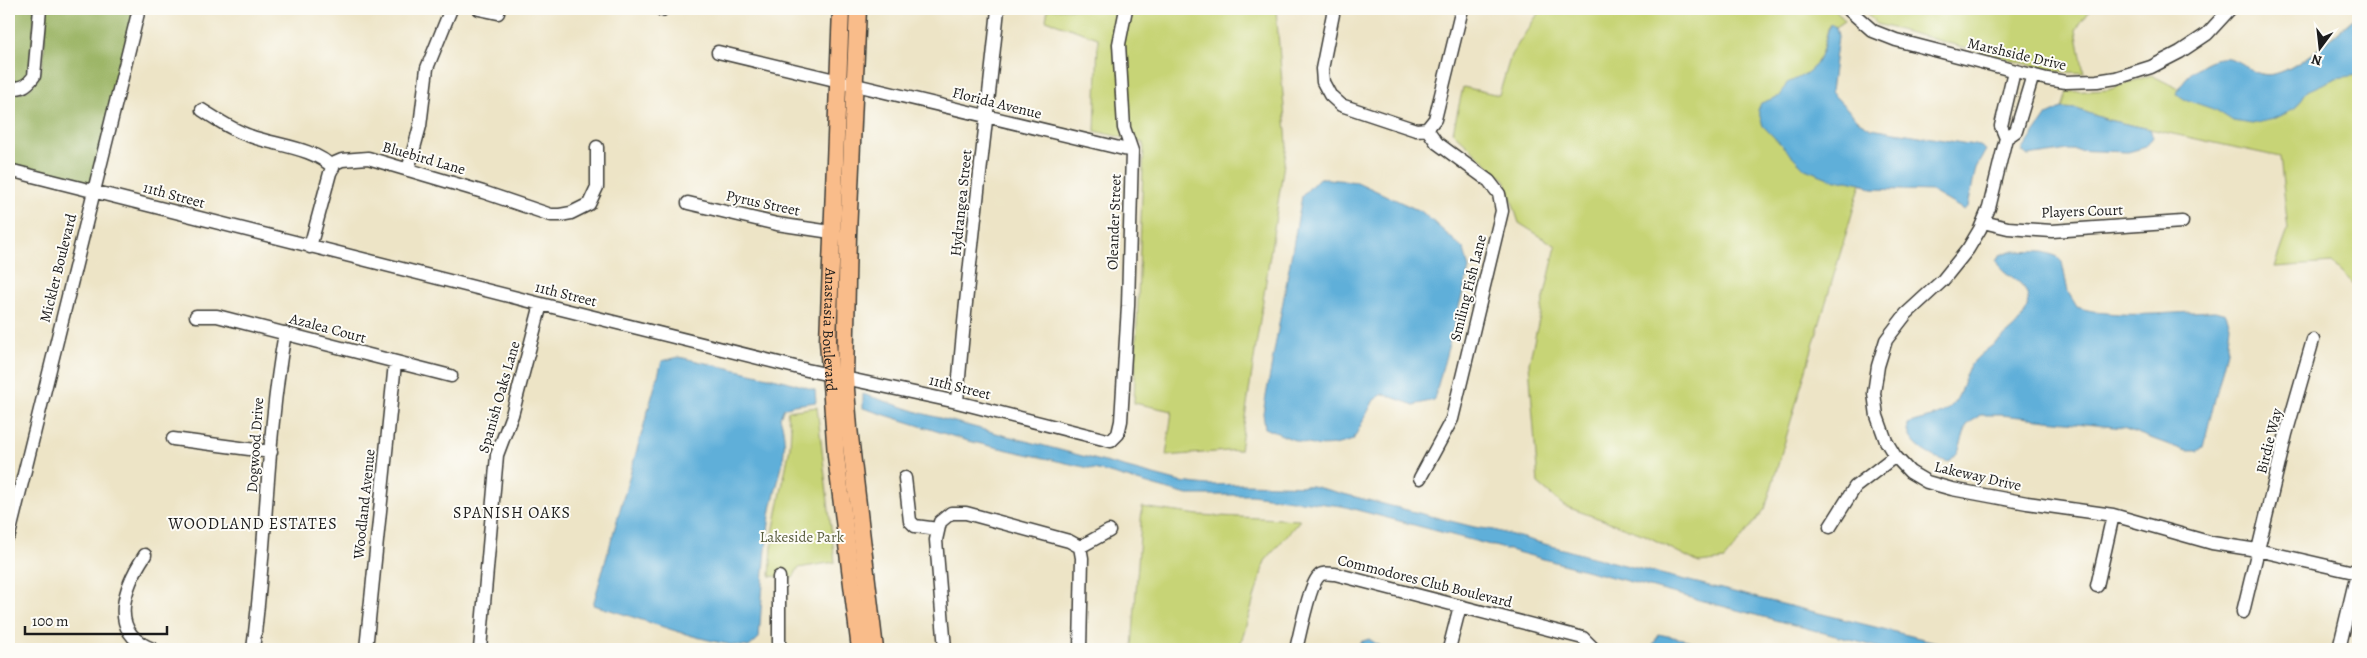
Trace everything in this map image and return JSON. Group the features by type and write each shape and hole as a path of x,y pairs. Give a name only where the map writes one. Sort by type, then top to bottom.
{"main road":[{"name":"Anastasia Boulevard","path":"841,9 828,341 838,376 849,428 876,649"},
{"name":"Anastasia Boulevard","path":"858,9 848,234 838,376 836,456 860,649"}],"street":[{"path":"9,88 20,88 28,84 34,76 38,52 40,9"},
{"name":"Mickler Boulevard","path":"9,535 140,9"},
{"path":"408,170 420,126 428,68 451,9"},
{"path":"479,9 498,13"},
{"name":"Hydrangea Street","path":"957,402 962,331 983,163 998,9"},
{"name":"Oleander Street","path":"1116,436 1121,421 1132,151 1124,128 1118,44 1126,9"},
{"path":"1334,9 1322,69 1323,82 1330,95 1341,106 1416,130 1427,129 1435,119 1462,9"},
{"path":"1458,22 1468,9"},
{"name":"Marshside Drive","path":"1848,9 1873,31 1896,40 2033,76 2066,82 2116,78 2151,67 2201,38 2230,9"},
{"name":"Florida Avenue","path":"718,52 1132,151"},
{"name":"Lakeway Drive","path":"2014,71 2001,126 2006,138 1983,222 1968,249 1943,280 1906,314 1886,340 1878,366 1874,393 1877,416 1886,441 1895,456 1910,472 1927,482 1952,489 2027,503 2113,515 2212,543 2257,550 2358,573"},
{"name":"Lakeway Drive","path":"2006,138 2016,131 2033,76"},
{"path":"202,110 228,127 250,136 313,154 327,161 333,168 320,205 310,247"},
{"name":"Smiling Fish Lane","path":"1420,478 1452,419 1502,211 1500,194 1489,181 1437,142 1427,129"},
{"name":"Bluebird Lane","path":"333,168 335,163 342,160 368,158 503,198 530,209 560,215 589,204 597,188 597,147"},
{"name":"11th Street","path":"9,170 310,247 838,376 957,402 1111,441 1116,436"},
{"name":"Pyrus Street","path":"688,203 777,224 831,232"},
{"name":"Players Court","path":"1983,222 2008,228 2052,231 2182,222"},
{"name":"Spanish Oaks Lane","path":"480,649 498,455 512,415 541,304"},
{"name":"Azalea Court","path":"196,316 217,316 451,376"},
{"name":"Dogwood Drive","path":"253,649 276,382 285,333"},
{"name":"Birdie Way","path":"2243,612 2286,434 2313,340"},
{"name":"Woodland Avenue","path":"366,649 395,363"},
{"path":"173,439 271,452"},
{"path":"1830,527 1855,487 1895,456"},
{"path":"905,478 910,521 915,526 938,529"},
{"path":"945,649 936,553 940,522 952,513 966,513 1063,539 1080,547"},
{"path":"2097,586 2113,515"},
{"path":"1080,547 1109,530"},
{"path":"1080,547 1082,558 1080,649"},
{"path":"145,555 132,578 123,611 125,627 131,636 153,649"},
{"name":"Commodores Club Boulevard","path":"1296,649 1312,588 1318,576 1324,573 1335,574 1583,638 1594,649"},
{"path":"2339,649 2358,573"},
{"path":"778,649 779,577"},
{"path":"1449,649 1460,606"}],"green space":[{"path":"9,9 35,9 30,74 20,83 9,82"},
{"path":"45,9 134,9 91,185 9,164 9,93 23,92 32,86 39,76 44,49"},
{"path":"1048,9 1276,9 1287,144 1240,450 1166,456 1172,411 1134,403 1144,143 1095,131 1098,38 1046,20"},
{"path":"1541,9 1835,9 1845,21 1836,27 1829,25 1821,56 1808,74 1861,183 1765,509 1724,560 1699,563 1645,535 1564,506 1538,484 1529,363 1556,246 1519,223 1505,180 1453,132 1463,87 1499,95 1511,55"},
{"path":"1862,9 2093,9 2087,13 2076,30 2084,73 2053,71 1877,24"},
{"path":"2358,15 2358,288 2332,263 2275,267 2288,230 2280,157 2108,120 2077,109 2062,108 2067,92 2108,90 2151,75 2179,89 2196,69 2209,61 2220,59 2230,60 2258,73 2269,75 2281,72 2311,54"},
{"name":"Lakeside Park","path":"817,407 835,562 798,568 793,578 770,576 773,533 790,447 791,427 787,416 788,411"},
{"path":"1142,507 1198,515 1300,520 1265,561 1239,649 1132,649"}],"water":[{"path":"2358,15 2358,75 2336,78 2307,91 2295,109 2274,119 2252,124 2233,121 2216,110 2184,99 2177,94 2184,80 2197,68 2204,63 2220,58 2235,60 2264,75 2281,72 2310,55"},
{"path":"1830,24 1836,27 1838,36 1831,92 1859,121 1871,128 1980,146 1986,150 1976,168 1968,206 1964,210 1931,191 1872,189 1861,183 1847,180 1836,181 1805,169 1763,126 1758,110 1761,103 1780,96 1787,83 1799,78 1814,67 1821,54"},
{"path":"2062,108 2077,109 2108,120 2150,129 2153,137 2146,147 2128,152 2068,150 2028,156 2022,151 2047,115"},
{"path":"1319,178 1357,182 1422,212 1464,249 1469,269 1434,400 1414,405 1383,394 1374,400 1353,440 1329,446 1308,444 1265,428 1263,413 1302,196"},
{"path":"2011,251 2043,252 2056,256 2062,262 2068,292 2077,307 2092,311 2127,314 2215,311 2226,314 2230,325 2227,351 2203,447 2198,451 2186,451 2123,428 2001,415 1980,415 1967,425 1958,452 1949,462 1935,457 1915,444 1908,431 1908,424 1938,415 1949,409 1959,395 1970,366 2016,326 2023,316 2027,306 2025,289 2003,270 1996,261 2000,255"},
{"path":"679,357 786,381 815,390 816,402 784,408 780,417 783,431 783,458 769,523 759,638 749,647 690,635 593,605 662,361"},
{"path":"863,394 921,413 1180,482 1208,485 1312,486 1964,649 1885,649 1342,506 1251,495 1187,495 1102,471 968,441 863,408"},
{"path":"1658,634 1688,640 1714,649 1652,649"},
{"path":"1369,639 1381,647 1380,649 1357,649 1360,642"}],"district":[{"name":"SPANISH OAKS","path":"512,512"},
{"name":"WOODLAND ESTATES","path":"253,523"}]}
